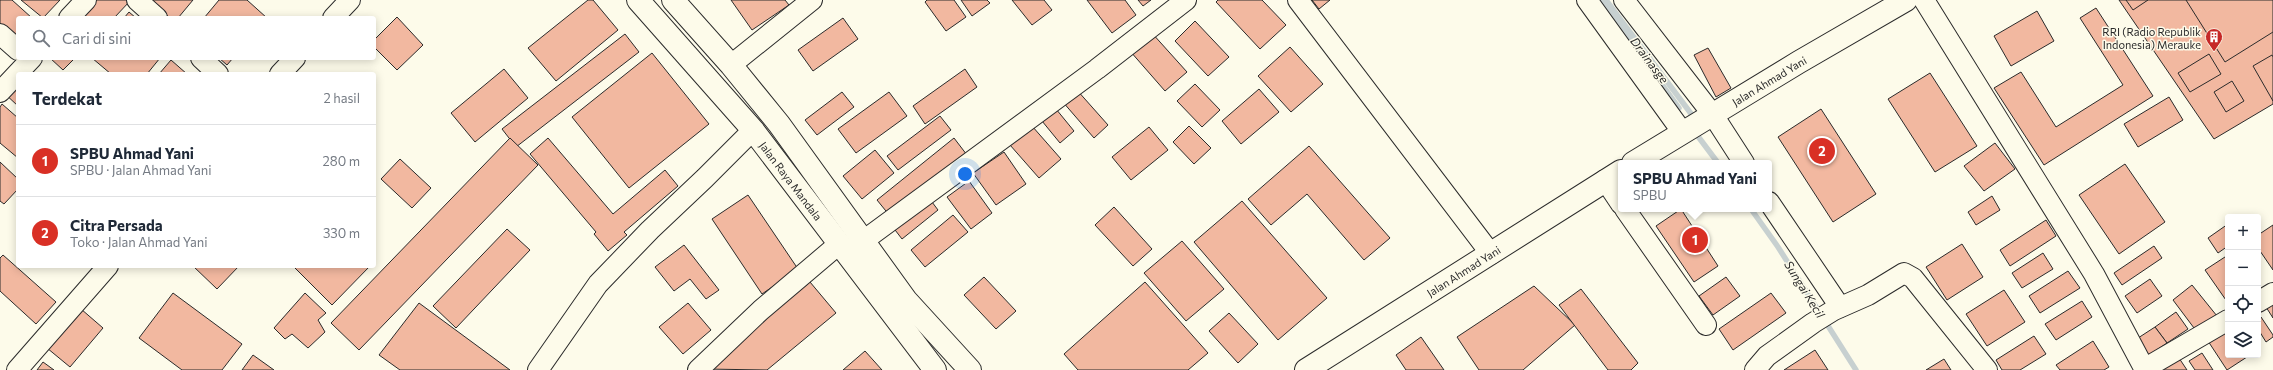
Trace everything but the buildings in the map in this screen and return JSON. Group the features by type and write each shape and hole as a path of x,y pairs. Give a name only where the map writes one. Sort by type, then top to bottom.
{"highway":[{"name":"Jalan Raya Mandala","path":"638,0 752,130 935,370"},
{"name":"Jalan Raya Mandala","path":"673,0 732,65 780,124 906,300 970,370"},
{"name":"Jalan Ahmad Yani","path":"1638,160 1799,62 1906,0"},
{"name":"Jalan Ahmad Yani","path":"1306,370 1613,176"}],"street":[{"path":"71,16 86,0"},
{"path":"137,0 155,16"},
{"path":"335,16 350,0"},
{"path":"732,65 812,0"},
{"path":"863,241 1097,69 1186,0"},
{"path":"1298,0 1491,254"},
{"path":"1587,0 1686,131"},
{"path":"1624,0 1742,160"},
{"path":"1924,0 2094,274 2145,369 2225,322"},
{"path":"0,34 16,48"},
{"path":"0,92 25,60"},
{"path":"203,60 216,72"},
{"path":"282,72 293,60"},
{"path":"538,370 598,284 650,230 705,178 752,130"},
{"path":"1613,176 1618,194"},
{"path":"1772,207 1837,309"},
{"path":"1627,212 1706,325"},
{"path":"698,370 761,310 839,244"},
{"path":"17,370 106,268"},
{"path":"1755,370 1767,356 1813,323 1837,309 1868,296 1901,274 1909,275 1987,370"},
{"path":"2261,300 2273,293"}],"waterway":[{"name":"Sungai Kecil","path":"1601,0 1679,108"},
{"name":"Drainasge","path":"1606,0 1695,119"},
{"name":"Sungai Kecil","path":"1697,135 1716,160"},
{"name":"Sungai Kecil","path":"1753,212 1778,247 1856,370"}],"place":[{"name":"RRI (Radio Republik Indonesia) Merauke","path":"2214,52"},
{"name":"Citra Persada","path":"1822,151"},
{"name":"SPBU Ahmad Yani","path":"1695,240"}]}
